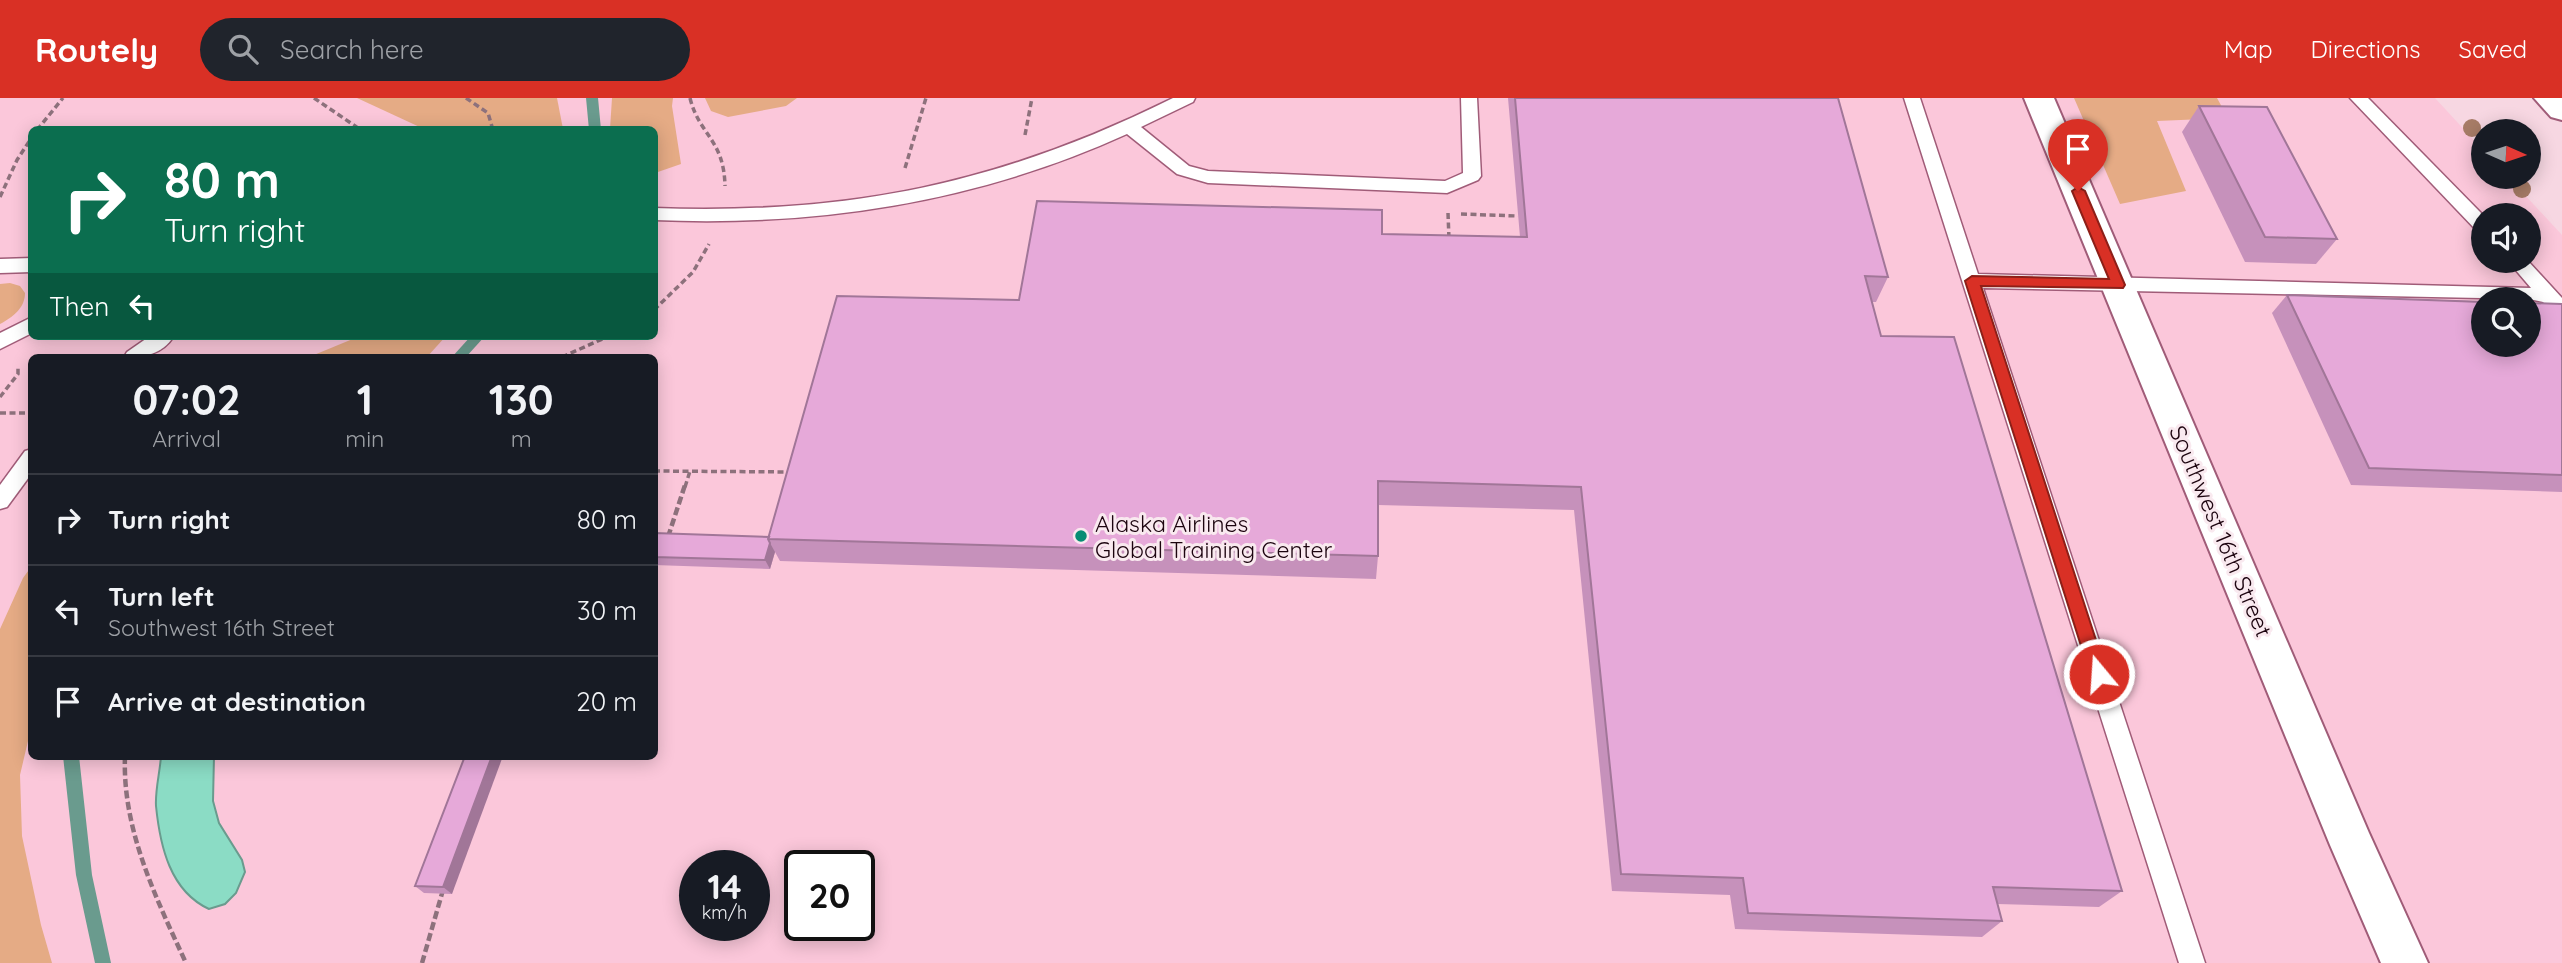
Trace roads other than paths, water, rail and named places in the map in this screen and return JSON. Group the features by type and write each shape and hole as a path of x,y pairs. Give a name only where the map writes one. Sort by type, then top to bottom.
{"main road":[{"name":"Southwest 16th Street","path":"2039,98 2347,832 2405,963"},
{"path":"2549,98 2562,110"}],"lane":[{"path":"658,214 773,214 896,199 982,181 1060,156 1130,127 1186,98"},
{"path":"1130,127 1183,170 1208,177 1447,187 1472,176 1469,98"},
{"path":"1912,98 2192,963"},
{"path":"2358,98 2471,214"},
{"path":"0,266 28,265"},
{"path":"2528,273 2556,302"},
{"path":"1972,281 2556,302"},
{"path":"0,341 28,326"},
{"path":"138,354 158,340"},
{"path":"0,500 28,462"}],"waterway":[{"path":"592,98 595,126"},
{"path":"461,354 475,340"},
{"path":"71,760 84,875 103,963"}],"place":[{"name":"Alaska Airlines Global Training Center","path":"1081,536"}]}
